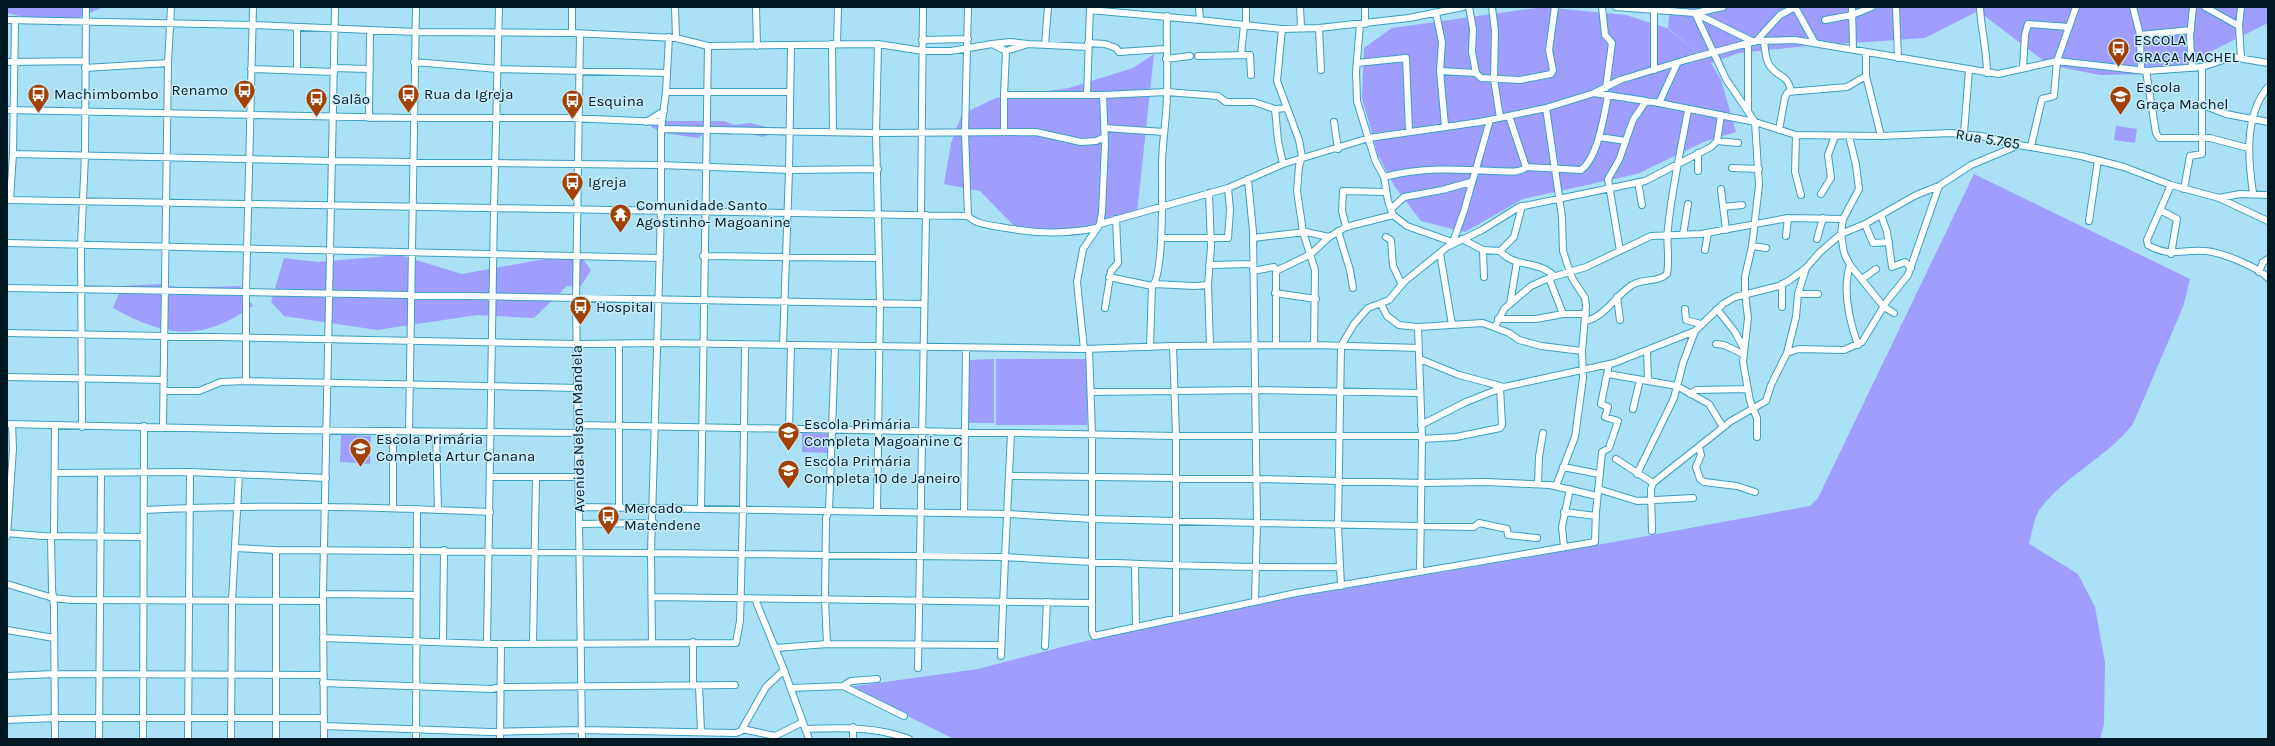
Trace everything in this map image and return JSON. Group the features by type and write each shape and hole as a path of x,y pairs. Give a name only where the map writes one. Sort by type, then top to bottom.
{"street":[{"path":"82,427 83,378 81,245 85,155 84,112 86,7"},
{"path":"163,427 163,336 168,63 171,7"},
{"path":"246,381 246,292 253,7"},
{"path":"324,739 323,594 335,7"},
{"path":"409,432 412,163 416,7"},
{"path":"487,644 488,552 491,477 494,208 499,7"},
{"path":"572,7 572,33"},
{"path":"652,642 652,553 657,427 661,211 660,129 664,111 675,7"},
{"path":"756,7 756,46"},
{"path":"833,132 835,44 838,7"},
{"path":"918,668 924,348 924,215 922,133 923,7"},
{"path":"968,7 965,133 968,216"},
{"path":"1046,45 1048,7"},
{"path":"1199,7 1200,20"},
{"path":"1241,55 1246,7"},
{"path":"1300,7 1301,28"},
{"path":"1365,7 1357,63 1357,101 1375,160 1384,177 1386,192 1392,212 1407,226 1454,242"},
{"path":"1087,95 1090,8 1123,10 1282,29 1319,28 1362,24 1436,13 1463,7"},
{"path":"1469,7 1473,29 1472,52 1476,72 1481,78 1527,80 1553,72 1549,50 1555,7"},
{"path":"1492,7 1495,31 1494,79 1500,118"},
{"path":"1602,7 1605,35 1612,43 1606,88"},
{"path":"1619,7 1691,11 1723,7"},
{"path":"1748,110 1753,42 1780,15 1795,7 1815,43"},
{"path":"1852,7 1854,50"},
{"path":"1826,20 1852,15 1872,7"},
{"path":"1896,7 1898,58"},
{"path":"1980,7 1980,25 1987,54 1987,73"},
{"path":"2031,146 2042,99 2054,96 2057,61 2076,7"},
{"path":"2133,7 2140,35 2144,71 2158,137 2166,139 2216,139 2248,148"},
{"path":"2192,68 2191,30 2193,7"},
{"path":"2205,7 2239,26"},
{"path":"2241,7 2239,26 2241,58"},
{"path":"1654,9 1654,70"},
{"path":"1691,11 1753,42"},
{"path":"1691,11 1714,52 1733,91 1748,110 1755,122 1759,185 1752,246 1745,277 1744,293 1748,318 1743,362 1748,389 1757,418 1756,437"},
{"path":"1436,13 1442,42 1440,71 1445,126"},
{"path":"1150,347 1153,285 1162,238 1164,132 1167,92 1165,49 1167,16"},
{"path":"7,20 252,25 416,32 572,33 672,37 708,46 878,44 923,51 968,49 1010,42 1046,45 1105,44 1116,48 1118,52 1165,49"},
{"path":"15,20 10,62 10,110 14,154 9,200 83,200 788,214 968,216 975,222 1031,232 1074,232 1098,226 1162,206 1228,188 1302,157 1338,149 1368,138 1490,120 1546,108 1594,93 1620,80 1753,42 1785,39 1998,74 2023,67 2057,61 2144,71 2202,67 2226,59 2241,58 2268,63"},
{"path":"2023,67 2024,41 2028,24 2070,27"},
{"path":"297,27 297,70"},
{"path":"1319,28 1322,70"},
{"path":"1282,29 1278,81 1279,88 1299,140 1302,157 1296,185 1303,232 1315,270 1316,299 1314,345"},
{"path":"370,30 370,118"},
{"path":"2140,35 2191,30"},
{"name":"Avenida Nelson Mandela","path":"580,34 576,344 579,425 582,739"},
{"path":"922,40 968,39"},
{"path":"1764,41 1768,62 1775,71 1788,80 1791,91"},
{"path":"877,512 880,304 876,133 878,44"},
{"path":"992,44 1006,51 1015,50 1028,44"},
{"path":"701,509 700,427 702,301 708,166 708,46"},
{"path":"783,345 785,257 788,214 791,46"},
{"path":"1004,131 1006,51"},
{"path":"1866,52 1866,76 1880,136"},
{"path":"1198,56 1250,55 1251,75"},
{"path":"1166,59 1190,56"},
{"path":"1357,63 1406,58 1409,131"},
{"path":"10,62 85,61"},
{"path":"414,62 498,68 667,73"},
{"path":"85,68 168,63"},
{"path":"1659,103 1677,64"},
{"path":"2184,188 2190,156 2201,155 2202,67"},
{"path":"251,69 370,69"},
{"path":"1964,133 1969,70"},
{"path":"1440,71 1476,72"},
{"path":"1779,130 1786,93 1791,91 1847,87 1866,76"},
{"path":"2253,194 2248,148 2256,107 2268,87"},
{"path":"666,92 790,92"},
{"path":"1004,95 1103,95 1167,92 1218,96 1226,102 1254,102 1275,109 1287,108"},
{"name":"Rua 5.765","path":"1594,93 1659,103 1688,110 1755,122 1796,135 1880,136 1964,133 2098,160 2171,185 2219,198 2268,221"},
{"path":"1103,95 1105,145 1098,226 1083,249 1077,282 1087,349 1091,392 1092,631 1094,636 1255,601 1596,542 1597,493 1602,452 1610,447 1618,421 1605,417 1608,407 1601,404 1609,364"},
{"path":"1384,177 1399,172 1474,169 1515,172 1522,171 1526,167 1555,170 1578,170 1584,168 1599,137 1608,96"},
{"path":"1620,251 1608,180 1626,141 1633,120 1646,101"},
{"path":"2202,105 2226,114 2268,122"},
{"path":"1546,108 1562,217 1562,247 1574,284 1585,298 1586,318 1582,351 1583,370 1575,437 1556,486"},
{"path":"1275,109 1278,141 1283,164"},
{"path":"10,110 250,114 370,118 579,119 662,122"},
{"path":"1498,319 1536,319 1563,314 1586,318 1597,316 1632,284 1659,278 1667,274 1667,237 1678,162 1688,110"},
{"path":"646,122 664,111"},
{"path":"1341,586 1338,525 1341,346 1344,338 1363,311 1375,305 1382,304 1394,296 1402,285 1454,242 1522,206 1638,182 1711,147 1717,141 1721,115"},
{"path":"1508,116 1526,167"},
{"path":"1454,242 1474,169 1490,120"},
{"path":"1334,122 1338,149"},
{"path":"1104,128 1164,132"},
{"path":"660,129 876,133 1036,132 1074,142 1096,141 1105,137"},
{"path":"1796,135 1795,172 1801,195"},
{"path":"1821,194 1831,178 1828,155 1835,136"},
{"path":"1849,136 1856,165 1859,189 1843,219 1841,234 1844,253 1850,266 1862,278 1884,307 1894,313"},
{"path":"1599,137 1626,141"},
{"path":"1096,141 1105,145"},
{"path":"1717,141 1738,143"},
{"path":"1638,474 1674,398 1695,331 1717,309 1744,293 1782,284 1806,268 1820,252 1841,234 1865,224 1916,195 1939,186 1971,165 2020,145"},
{"path":"1698,153 1698,171"},
{"path":"14,154 412,163 660,165 789,170 878,169"},
{"path":"2088,221 2098,160"},
{"path":"1732,168 1759,169"},
{"path":"1248,180 1253,238 1252,267 1257,434 1257,523 1254,568 1255,601"},
{"path":"1276,271 1311,254 1329,237 1338,231 1392,212 1404,197 1438,191 1471,182"},
{"path":"1638,182 1642,205"},
{"path":"2171,185 2146,243 2155,249 2171,254 2206,251 2237,261 2268,278"},
{"path":"1787,353 1798,349 1844,350 1858,345 1866,337 1884,307 1902,284 1911,268 1939,186"},
{"path":"1162,238 1229,237 1230,210 1228,188"},
{"path":"1721,189 1726,230"},
{"path":"1346,227 1342,211 1343,191 1386,192"},
{"path":"1209,194 1211,238 1208,285 1210,345"},
{"path":"2219,198 2229,195 2268,195"},
{"path":"1684,235 1688,204"},
{"path":"1723,207 1742,205"},
{"path":"1500,251 1514,237 1522,206"},
{"path":"2160,210 2177,219 2171,254"},
{"path":"1881,215 1889,242 1892,267 1905,262 1911,268"},
{"path":"1495,327 1504,309 1531,286 1552,277 1570,272 1651,236 1667,237 1708,233 1788,218 1843,219"},
{"path":"1786,236 1788,218"},
{"path":"1818,239 1823,218"},
{"path":"1105,308 1110,271 1118,263 1116,220"},
{"path":"1865,224 1873,243 1889,242"},
{"path":"1338,231 1350,270 1353,288"},
{"path":"1253,238 1303,232 1312,232 1329,237"},
{"path":"1705,250 1708,233"},
{"path":"1386,237 1391,240 1393,266 1402,285"},
{"path":"1462,239 1483,250 1500,251 1504,256 1517,262 1543,269 1552,277 1563,314"},
{"path":"7,243 248,247 660,258"},
{"path":"1752,246 1766,248"},
{"path":"1483,250 1484,277"},
{"path":"1440,253 1452,325"},
{"path":"704,256 879,258"},
{"path":"2259,272 2263,262 2268,259"},
{"path":"1510,304 1517,262"},
{"path":"1209,265 1274,267 1276,271 1276,345"},
{"path":"1850,266 1845,289 1849,312 1858,345"},
{"path":"1652,531 1651,489 1654,483 1723,427 1753,407 1766,401 1771,384 1787,353 1796,317 1798,294 1806,268"},
{"path":"1862,278 1876,268"},
{"path":"1109,277 1153,285 1208,285"},
{"path":"1782,284 1782,307"},
{"path":"7,288 246,292 328,295 410,295 924,304"},
{"path":"1275,292 1316,299"},
{"path":"1798,294 1818,294"},
{"path":"1618,297 1620,320"},
{"path":"1382,304 1387,316 1399,325 1418,327 1482,323 1495,327 1519,340 1541,346 1582,351"},
{"path":"1685,309 1686,320 1701,324"},
{"path":"1717,309 1735,332 1744,352"},
{"path":"1418,327 1422,438 1420,572"},
{"path":"1421,425 1502,387 1609,364 1695,331"},
{"path":"7,333 492,341 576,344 702,344 924,348 1087,349 1210,345 1314,345 1419,348"},
{"path":"619,344 619,508"},
{"path":"1716,344 1724,345 1744,352"},
{"path":"323,638 418,640 487,644 652,642 736,643 741,599 745,427 745,345"},
{"path":"789,429 791,346"},
{"path":"1173,346 1176,436 1176,618"},
{"path":"827,644 825,555 826,518 829,511 834,430 835,347"},
{"path":"964,513 966,348"},
{"path":"1647,350 1648,381"},
{"path":"1420,359 1459,375 1502,387"},
{"path":"1608,374 1677,386 1709,404 1723,427"},
{"path":"7,377 164,380"},
{"path":"1634,410 1640,380"},
{"path":"164,391 199,391 221,382 246,381 491,388 578,388"},
{"path":"579,425 1176,436 1257,434 1456,438 1500,428 1502,425 1502,387"},
{"path":"1690,394 1696,390 1748,389"},
{"path":"1091,392 1256,390 1420,393"},
{"path":"144,537 7,535 10,448 9,424 82,427 144,426 436,433 579,433"},
{"path":"55,426 53,536 55,739"},
{"path":"143,739 144,426"},
{"path":"393,432 393,508"},
{"path":"436,433 438,510"},
{"path":"1001,656 1011,433"},
{"path":"1538,484 1538,460 1543,433"},
{"path":"1699,448 1701,455 1696,467 1700,479 1704,482 1737,486 1755,492"},
{"path":"1616,459 1654,483"},
{"path":"1563,467 1599,474"},
{"path":"55,473 190,472 326,478"},
{"path":"188,739 188,507 190,472"},
{"path":"99,739 101,600 99,536 101,473"},
{"path":"231,739 232,601 238,506 238,474"},
{"path":"1010,476 1422,483 1465,481 1556,486 1631,501 1651,502 1693,498"},
{"path":"491,477 579,477"},
{"path":"533,644 533,552 536,478"},
{"path":"1564,547 1562,526 1570,489"},
{"path":"144,510 188,507 325,506 490,512"},
{"path":"580,507 1008,514 1092,519 1338,525 1474,527 1479,523 1507,529 1508,535 1537,538"},
{"path":"416,739 418,640 417,509"},
{"path":"1564,512 1596,516"},
{"path":"580,524 654,522"},
{"path":"236,548 324,551 444,550 488,552 920,556 1005,558 1135,565 1254,568 1339,567"},
{"path":"276,550 276,739"},
{"path":"443,642 444,550"},
{"path":"1135,565 1136,627"},
{"path":"7,584 53,598 143,601 323,601"},
{"path":"323,594 418,595"},
{"path":"652,597 1092,603"},
{"path":"755,599 776,648 808,739"},
{"path":"1045,646 1047,602"},
{"path":"7,630 54,638"},
{"path":"693,642 701,732"},
{"path":"500,739 501,644"},
{"path":"776,648 827,644 918,646 1001,645"},
{"path":"324,726 500,732 582,730 701,732 721,736 736,733 742,729 766,687 784,670"},
{"path":"7,676 55,674 323,675"},
{"path":"843,686 850,681 877,679"},
{"path":"323,683 417,685 485,689 501,687 735,685"},
{"path":"791,688 843,686 904,716"},
{"path":"7,720 55,718 324,718"},
{"path":"742,729 775,738 803,722"},
{"path":"805,729 853,727 909,739"},
{"path":"853,727 853,739"}],"shaded area":[{"path":"7,7 103,7 60,26 7,13"},
{"path":"1543,7 1626,15 1667,28 1703,57 1668,28 1670,7 2268,7 2268,23 2166,74 2100,75 2049,65 1978,11 1925,38 1807,46 1739,53 1711,63 1721,80 1736,132 1706,141 1637,174 1523,199 1465,232 1421,221 1395,187 1378,155 1362,98 1364,48 1392,28"},
{"path":"1154,54 1137,213 1072,230 1015,227 980,191 944,184 951,143 962,114 996,98 1069,88 1133,68"},
{"path":"661,112 665,121 724,121 734,125 750,123 767,127 785,128 787,136 770,134 763,137 741,132 730,135 705,133 698,138 664,133 651,127 652,114"},
{"path":"2116,126 2137,129 2135,143 2114,140"},
{"path":"1974,174 2190,279 2183,307 2133,424 2123,436 2050,497 2038,512 2029,544 2078,574 2095,607 2105,662 2104,724 2100,739 954,739 849,687 978,669 1077,643 1289,598 1548,554 1810,506 1818,498"},
{"path":"399,255 462,274 556,257 582,258 591,270 581,286 567,286 534,318 477,315 377,330 284,316 271,302 284,258 318,262"},
{"path":"161,284 182,288 240,286 253,306 234,318 216,326 184,332 167,330 151,325 113,308 122,286"},
{"path":"994,359 994,423 967,423 969,360"},
{"path":"996,359 1087,359 1087,425 996,425"},
{"path":"802,433 829,434 829,453 802,452"},
{"path":"341,435 371,436 370,464 340,462"}],"place":[{"name":"ESCOLA GRAÇA MACHEL","path":"2118,68"},
{"name":"Renamo","path":"244,110"},
{"name":"Machimbombo","path":"38,114"},
{"name":"Rua da Igreja","path":"408,114"},
{"name":"Escola Graça Machel","path":"2121,116"},
{"name":"Salão","path":"316,118"},
{"name":"Esquina","path":"573,120"},
{"name":"Igreja","path":"573,202"},
{"name":"Comunidade Santo Agostinho- Magoanine","path":"620,234"},
{"name":"Hospital","path":"580,326"},
{"name":"Escola Primária Completa Magoanine C","path":"789,452"},
{"name":"Escola Primária Completa Artur Canana","path":"361,468"},
{"name":"Escola Primária Completa 10 de Janeiro","path":"788,490"},
{"name":"Mercado Matendene","path":"608,536"}]}
